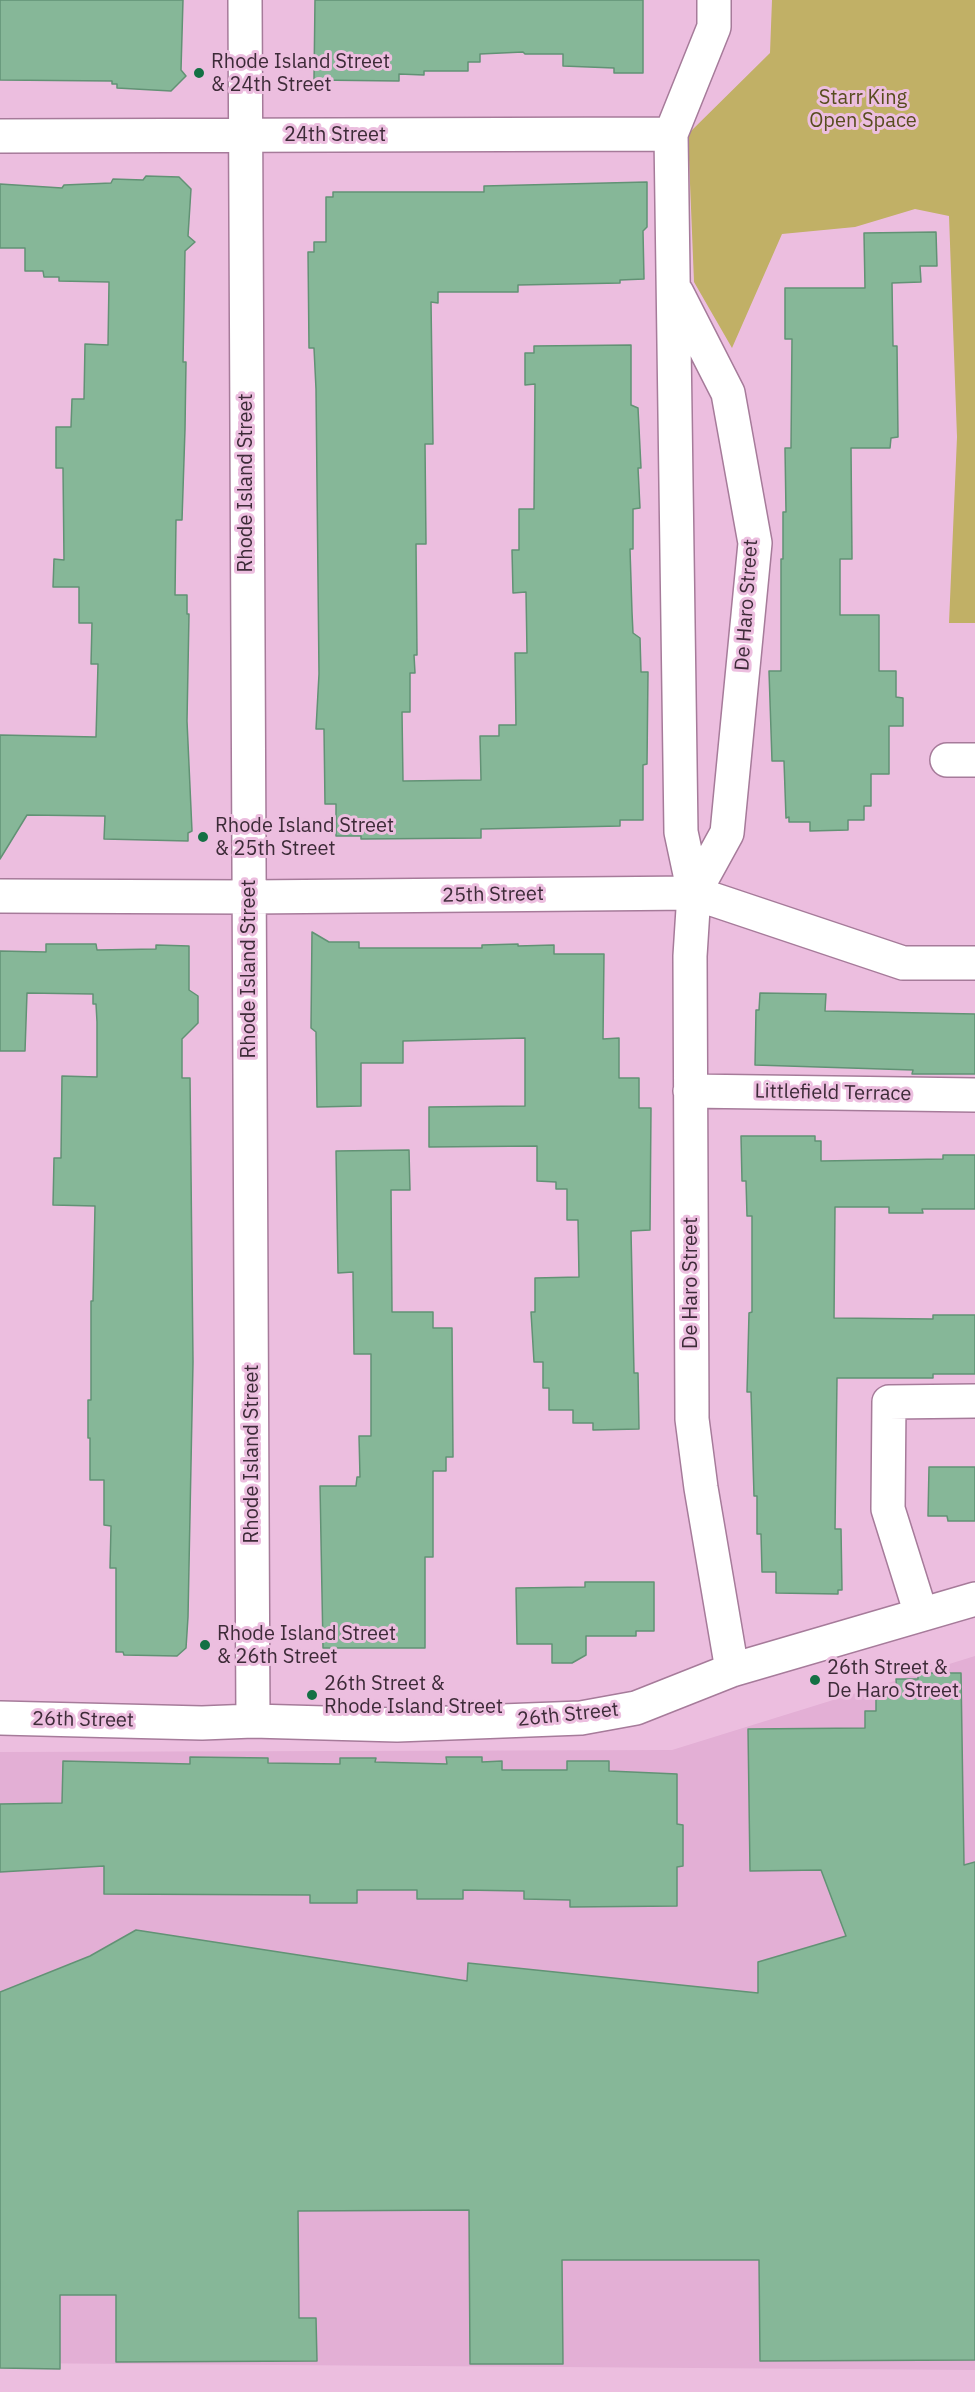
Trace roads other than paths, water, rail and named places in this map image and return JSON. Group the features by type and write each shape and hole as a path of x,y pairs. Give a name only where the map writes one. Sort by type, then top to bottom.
{"street":[{"name":"Rhode Island Street","path":"244,0 253,1721"},
{"name":"De Haro Street","path":"714,0 714,27 671,134 681,832 694,893 690,956 692,1419 701,1488 732,1670"},
{"name":"24th Street","path":"0,136 671,134"},
{"name":"De Haro Street","path":"673,286 728,393 755,543 727,833 694,893"},
{"name":"25th Street","path":"0,896 249,897 694,893 903,963 975,963"},
{"name":"Littlefield Terrace","path":"690,1091 975,1095"},
{"path":"921,1614 888,1509 890,1402 975,1401"},
{"name":"26th Street","path":"0,1718 397,1725 582,1718 636,1708 732,1670 975,1599"}],"place":[{"name":"Rhode Island Street & 24th Street","path":"199,73"},
{"name":"Rhode Island Street & 25th Street","path":"203,837"},
{"name":"Rhode Island Street & 26th Street","path":"205,1645"},
{"name":"26th Street & De Haro Street","path":"815,1680"},
{"name":"26th Street & Rhode Island Street","path":"312,1695"}],"park label":[{"name":"Starr King Open Space","path":"863,110"}]}
